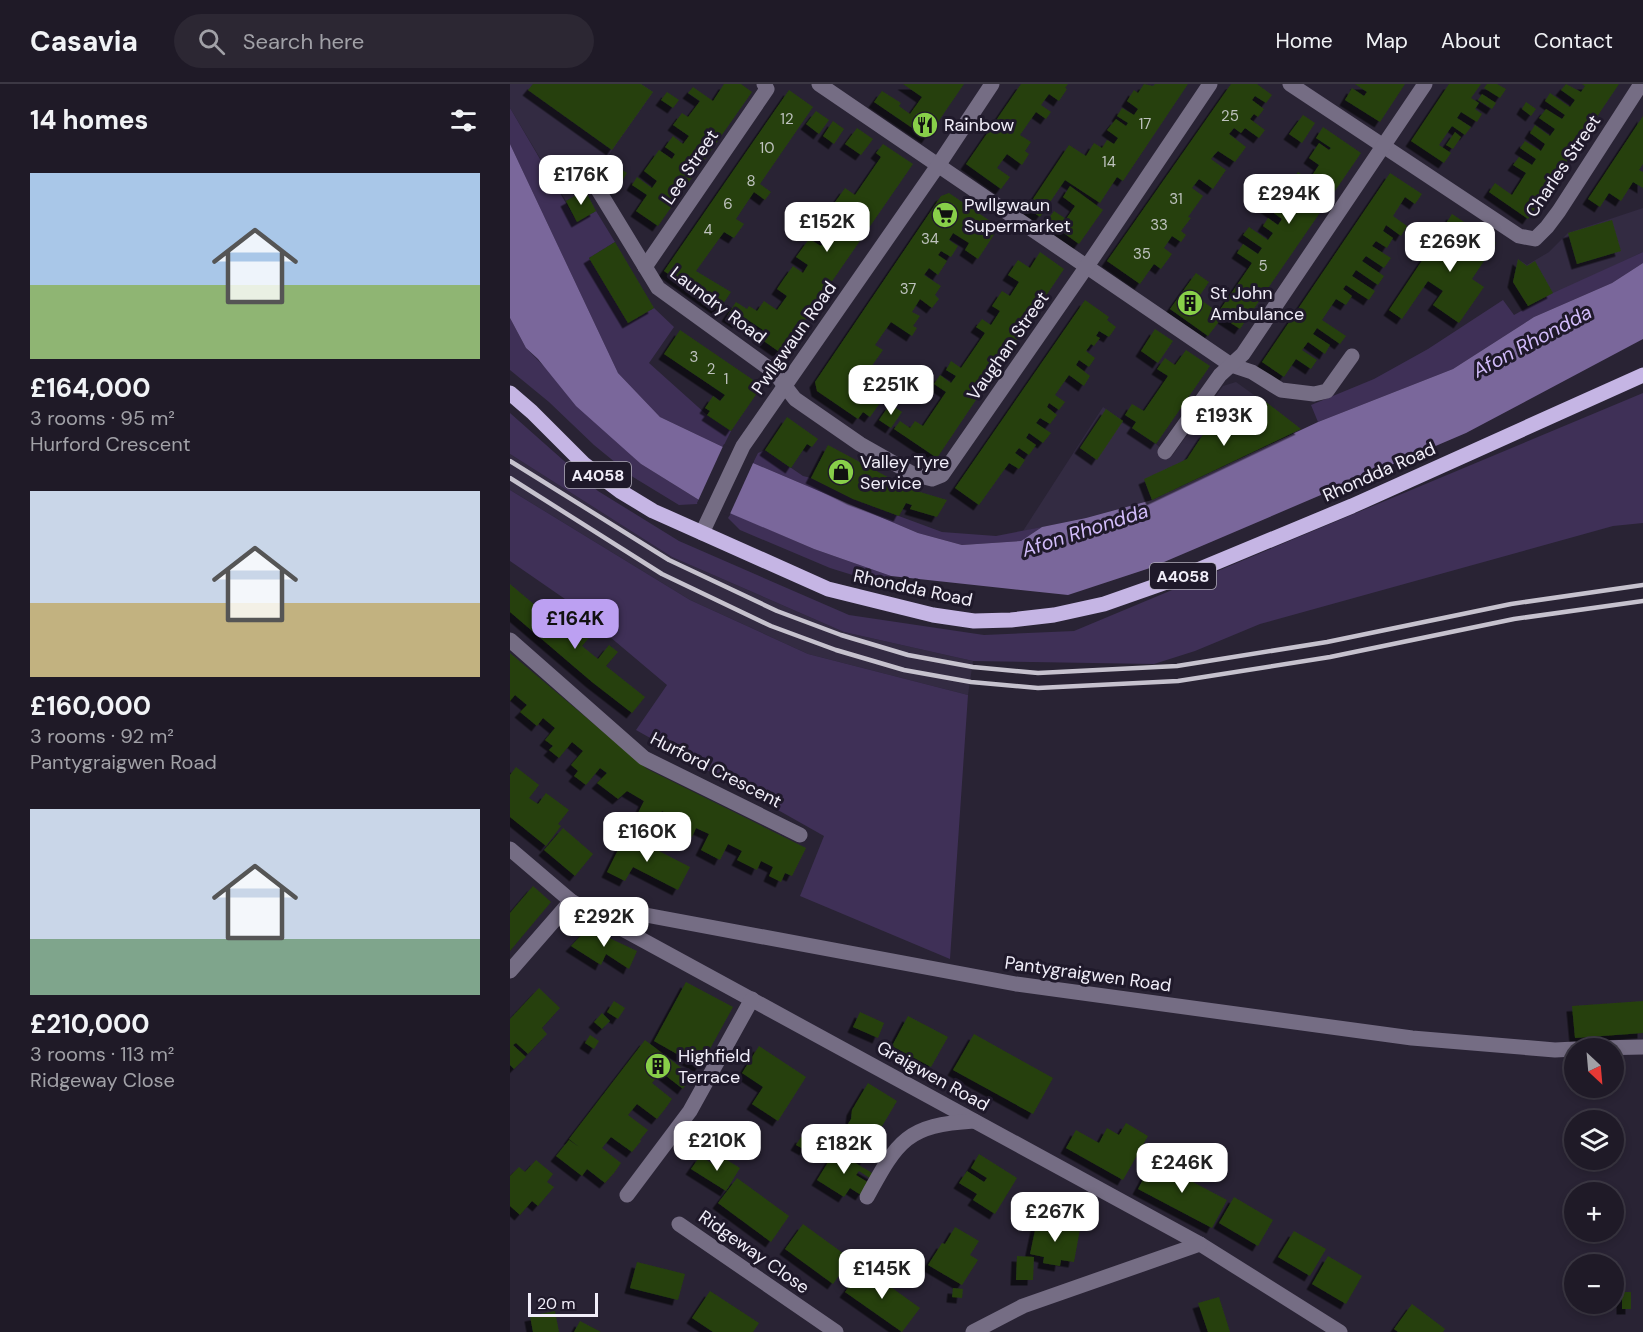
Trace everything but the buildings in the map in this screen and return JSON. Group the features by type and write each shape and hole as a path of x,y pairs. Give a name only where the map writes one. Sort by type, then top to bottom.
{"main road":[{"name":"Rhondda Road","path":"510,393 584,464 620,491 653,511 828,590 933,615 974,621 1054,615 1104,604 1181,577 1352,506 1643,375"}],"street":[{"path":"819,84 1231,365 1252,372 1281,390 1314,394 1327,391 1352,356"},
{"name":"Pwllgwaun Road","path":"702,532 743,446 992,84"},
{"name":"Vaughan Street","path":"784,386 795,399 889,462 913,474 932,479 942,475 1210,84"},
{"path":"1290,84 1384,147"},
{"path":"1165,452 1220,375 1243,354 1425,84"},
{"name":"Charles Street","path":"1384,147 1459,194 1519,236 1534,239 1559,211 1641,84"},
{"name":"Lee Street","path":"645,267 766,86"},
{"name":"Laundry Road","path":"597,188 658,288 774,372 784,386"},
{"name":"Hurford Crescent","path":"510,640 644,758 800,835"},
{"name":"Graigwen Road","path":"510,849 571,901 1200,1244 1340,1332"},
{"path":"510,972 571,901"},
{"name":"Pantygraigwen Road","path":"600,916 635,912 1028,986 1412,1038 1564,1050"},
{"path":"627,1196 690,1111 752,999"},
{"path":"1624,1047 1643,1047"},
{"path":"867,1197 889,1157 905,1140 924,1128 946,1122 974,1121"},
{"name":"Ridgeway Close","path":"679,1224 836,1332"},
{"path":"973,1332 1023,1306 1200,1244"}],"shaded area":[{"path":"510,84 641,84 653,92 593,181 585,190 566,201 510,108"},
{"path":"510,108 577,222 596,211 615,242 589,258 628,323 654,308 674,327 649,363 707,415 731,431 723,447 660,417 618,373 510,144"},
{"path":"1643,208 1643,252 1528,306 1513,282 1518,259 1527,265 1549,252 1568,233"},
{"path":"1643,252 1643,263 1612,283 1534,317 1453,369 1318,422 1311,405 1374,379 1428,349 1503,300 1514,315 1553,293"},
{"path":"510,318 526,348 641,464 699,500 697,504 679,505 633,477 510,370"},
{"path":"1236,382 1301,429 1152,500 1086,518 1023,531 1103,407 1171,457 1223,386"},
{"path":"1643,393 1643,523 1613,526 1260,624 1195,651 1154,664 973,661 844,632 672,557 510,454 510,413 598,491 679,541 849,615 984,635 1074,631"},
{"path":"765,450 803,476 853,499 942,532 996,536 1042,527 1021,541 962,545 918,533 753,463 758,453"},
{"path":"510,454 672,557 844,632 973,661 968,695 808,654 690,600 510,490"},
{"path":"510,490 690,600 808,654 968,695 950,959 800,896 824,836 636,730 667,685 565,599 510,561"},
{"path":"731,513 814,549 891,576 875,582 830,568 740,530 728,518"}],"water":[{"name":"Afon Rhondda","path":"510,144 618,373 660,417 753,463 918,533 962,545 1021,541 1042,527 1152,500 1318,422 1453,369 1534,317 1612,283 1643,263 1643,339 1466,433 1150,568 1068,595 891,576 814,549 699,500 641,464 576,406 538,359 526,348 510,318"}],"pier":[{"path":"724,444 754,461 729,516 697,503"}],"railway":[{"path":"510,461 669,560 777,611 841,635 908,655 973,667 1038,673 1177,666 1327,642 1511,604 1643,585"},
{"path":"510,478 662,574 771,626 836,650 904,670 971,682 1038,688 1178,681 1330,657 1514,619 1643,601"}],"place":[{"name":"Rainbow","path":"925,125"},
{"name":"Pwllgwaun Supermarket","path":"945,215"},
{"name":"St John Ambulance","path":"1190,303"},
{"name":"Valley Tyre Service","path":"841,472"},
{"name":"Highfield Terrace","path":"658,1066"}]}
